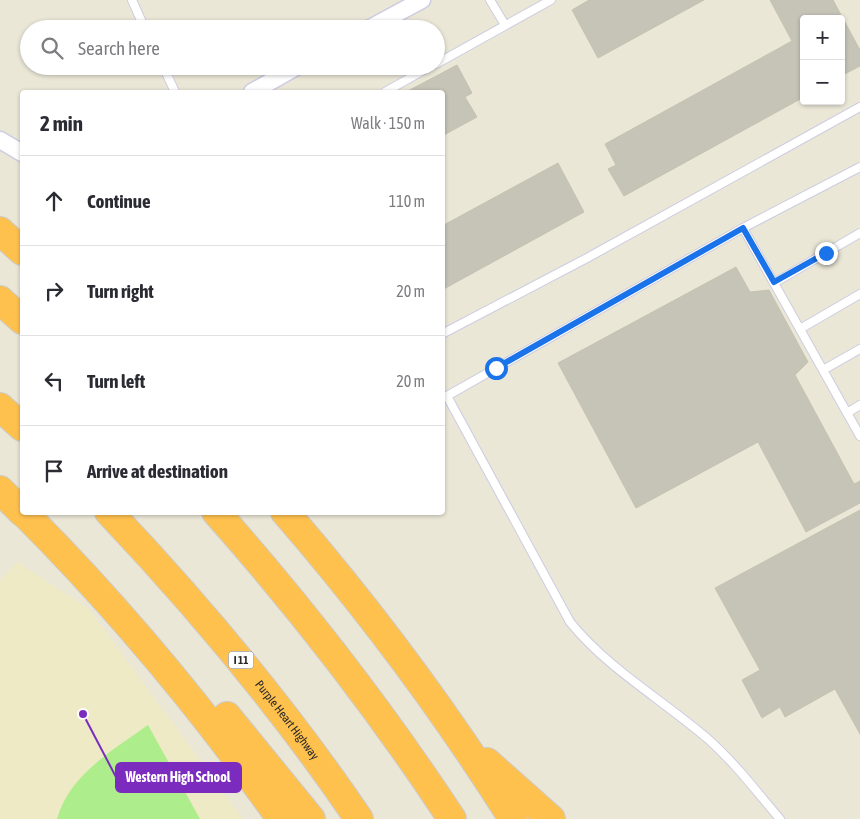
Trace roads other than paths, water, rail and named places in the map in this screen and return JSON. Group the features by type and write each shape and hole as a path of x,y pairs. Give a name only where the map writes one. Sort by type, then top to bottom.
{"highway":[{"path":"0,232 20,249"},
{"path":"0,300 20,318"},
{"path":"0,407 20,425"},
{"path":"0,490 20,509"},
{"path":"26,515 70,559 144,642 217,732 281,819"},
{"name":"Purple Heart Highway","path":"112,515 232,650 298,733 359,819"},
{"path":"219,515 326,643 384,720 452,819"},
{"path":"287,515 386,636 458,736 513,819"},
{"path":"144,642 197,682 311,819"},
{"path":"458,736 551,819"}],"street":[{"path":"385,20 422,0"},
{"path":"256,90 282,75"},
{"path":"0,140 20,152"}],"lane":[{"path":"132,0 142,20"},
{"path":"490,0 505,25"},
{"path":"445,59 551,0"},
{"path":"167,75 174,90"},
{"path":"389,90 416,75"},
{"path":"445,332 587,258 860,107"},
{"path":"780,819 750,780 730,759 592,646 570,622 447,396 743,228 860,167"},
{"path":"743,228 860,436"},
{"path":"774,282 860,233"},
{"path":"800,329 860,294"},
{"path":"823,370 860,349"},
{"path":"846,412 860,405"}],"place":[{"name":"Western High School","path":"83,714"}]}
